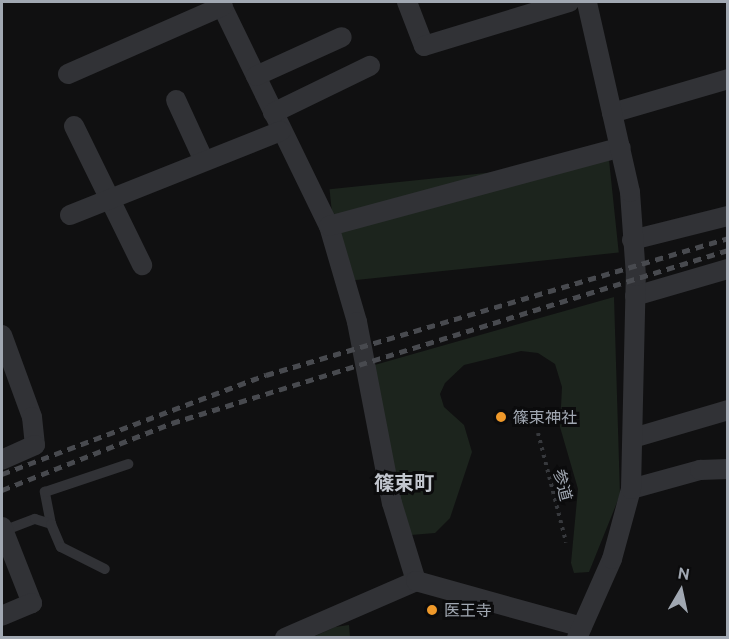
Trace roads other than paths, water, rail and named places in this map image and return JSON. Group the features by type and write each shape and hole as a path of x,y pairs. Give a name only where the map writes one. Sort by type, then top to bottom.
{"street":[{"path":"407,2 424,46 569,2"},
{"path":"285,638 416,581 580,632 612,559 631,489 635,296 632,240 621,147 587,2"},
{"path":"68,74 221,4 328,226 357,322 392,503 416,581"},
{"path":"256,76 342,37"},
{"path":"70,215 204,161 277,122 370,66"},
{"path":"612,113 728,80"},
{"path":"176,100 204,161"},
{"path":"74,126 142,265"},
{"path":"328,226 621,147"},
{"path":"632,240 728,216"},
{"path":"635,296 728,269"},
{"path":"2,335 32,417 35,445 2,460"},
{"path":"633,438 728,410"},
{"path":"631,489 700,470 728,470"},
{"path":"2,529 32,603 2,616"}],"lane":[{"path":"105,569 61,547 51,524 45,492 128,464"},
{"path":"2,529 35,519 51,524"}],"railway":[{"path":"2,474 266,375 728,238"},
{"path":"2,490 172,423 728,250"}],"place":[{"name":"篠束神社","path":"501,417"},
{"name":"医王寺","path":"432,610"}],"district":[{"name":"篠束町","path":"404,482"}]}
